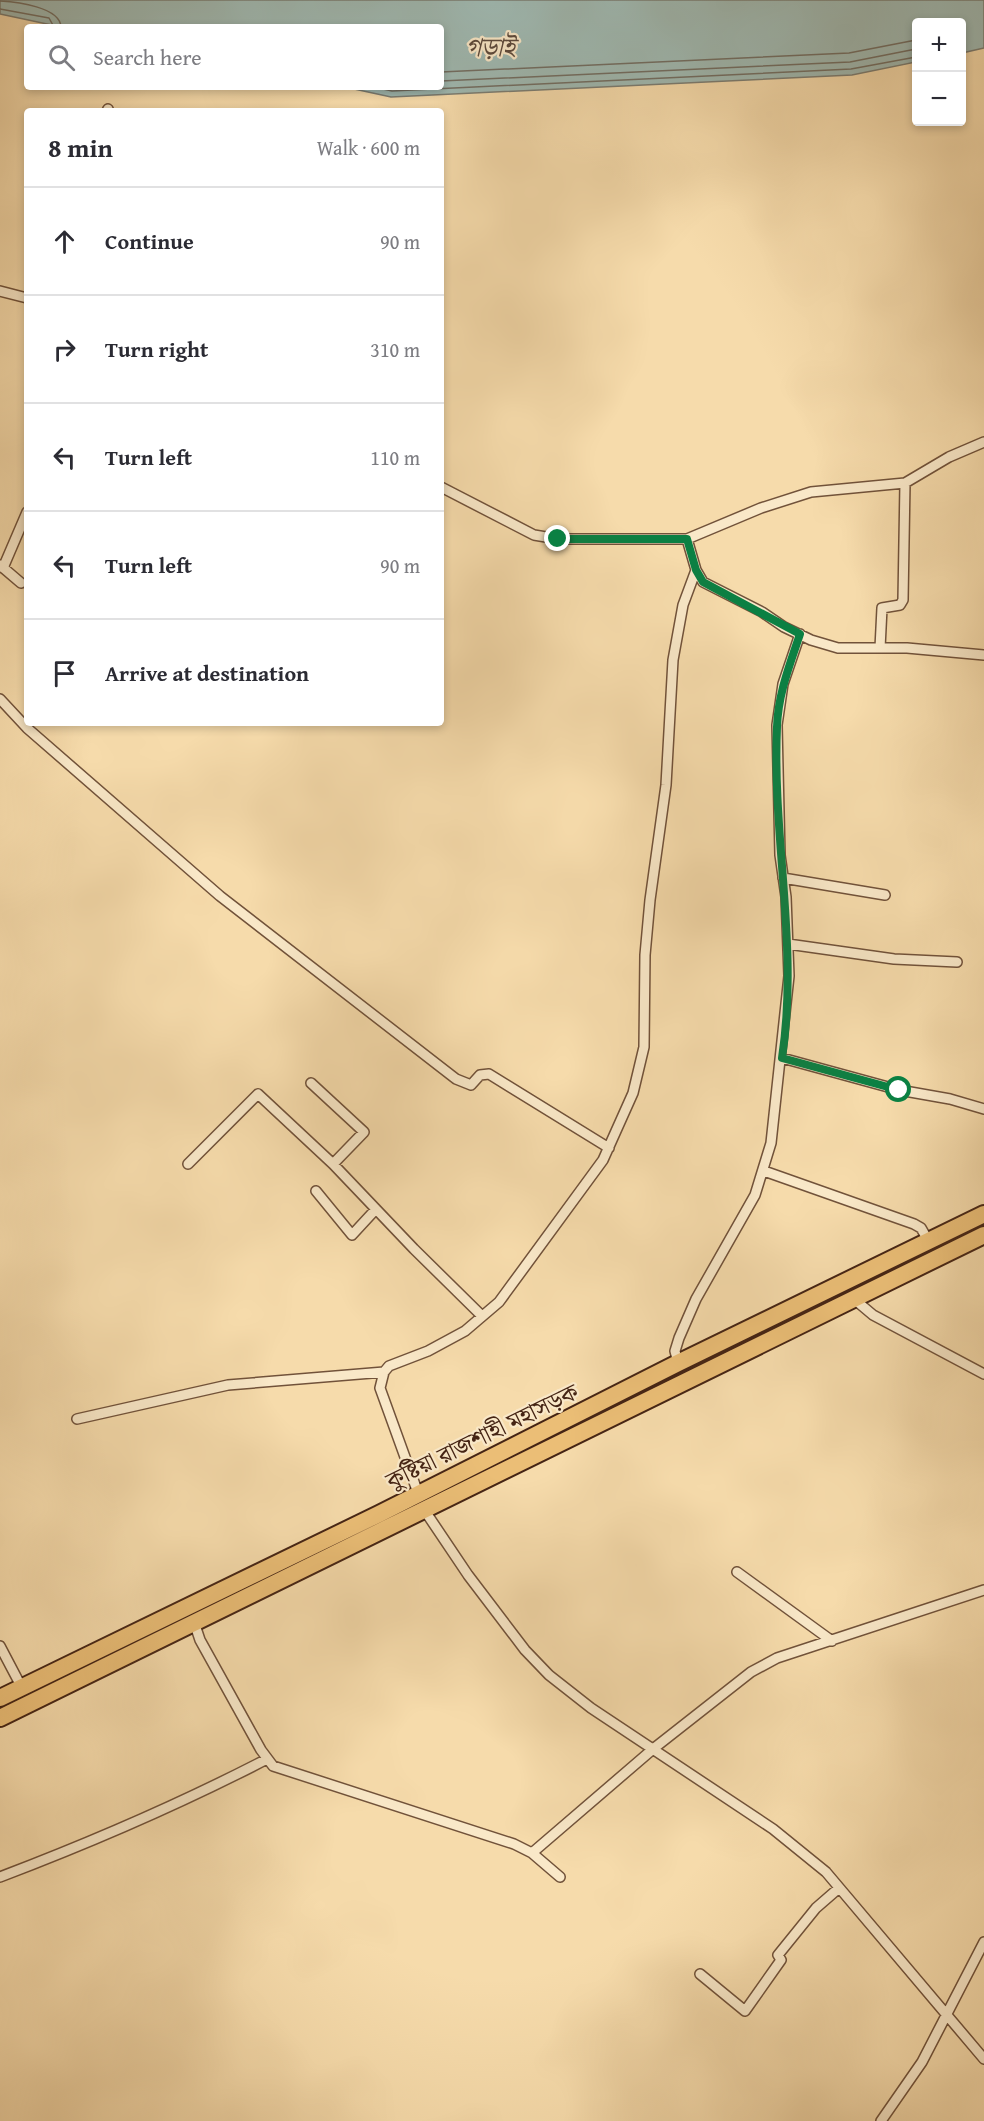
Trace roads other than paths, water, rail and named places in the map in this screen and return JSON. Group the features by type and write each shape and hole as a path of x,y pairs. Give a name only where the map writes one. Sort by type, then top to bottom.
{"highway":[{"name":"কুষ্টিয়া রাজশাহী মহাসড়ক","path":"0,1718 194,1622 383,1522 418,1493 616,1396 678,1362 984,1214"},
{"name":"কুষ্টিয়া রাজশাহী মহাসড়ক","path":"0,1698 21,1686 383,1522 425,1511 984,1235"},
{"path":"888,1262 896,1279"}],"street":[{"path":"0,291 24,297"},
{"path":"444,489 534,535 558,539 687,539 791,497 811,492 905,483 949,457 984,442"},
{"path":"880,648 882,608 900,605 903,600 905,483"},
{"path":"21,583 2,566 24,518"},
{"path":"687,539 696,570 703,582 800,634 838,648 880,648 984,655"},
{"path":"418,1493 380,1388 384,1372 389,1366 428,1351 465,1332 499,1302 534,1257 609,1148 633,1093 644,1047 646,944 666,785 673,660 683,605 696,570"},
{"path":"678,1362 675,1352 679,1338 696,1299 746,1212 764,1172 771,1143 782,1058 789,976 780,855 777,725 783,684 800,634"},
{"path":"0,699 24,725"},
{"path":"25,726 220,896 456,1079 471,1085 480,1075 489,1074 609,1148"},
{"path":"783,878 885,895"},
{"path":"788,944 894,959 957,962"},
{"path":"782,1058 899,1090 950,1099 984,1109"},
{"path":"311,1083 364,1132 333,1164"},
{"path":"188,1164 258,1094 333,1164 482,1316"},
{"path":"764,1172 910,1222 921,1228 929,1242"},
{"path":"316,1191 351,1235 376,1209"},
{"path":"854,1299 873,1315 984,1374"},
{"path":"77,1419 228,1385 384,1372"},
{"path":"425,1511 468,1575 525,1650 549,1675 582,1701 773,1829 826,1872 984,2059"},
{"path":"737,1572 832,1641"},
{"path":"532,1853 653,1749 751,1672 777,1658 984,1590"},
{"path":"194,1622 200,1640 267,1759 277,1769 514,1844 532,1853 560,1877"},
{"path":"0,1646 21,1686"},
{"path":"0,1877 111,1834 205,1792 267,1759"},
{"path":"700,1974 745,2011 781,1960 778,1954 816,1908 838,1888"},
{"path":"881,2121 921,2062 984,1942"}],"water":[{"name":"গড়াই","path":"0,0 984,0 984,48 966,52 966,18 912,18 912,63 852,75 391,97 359,90 444,90 444,24 47,24 0,14"}]}
